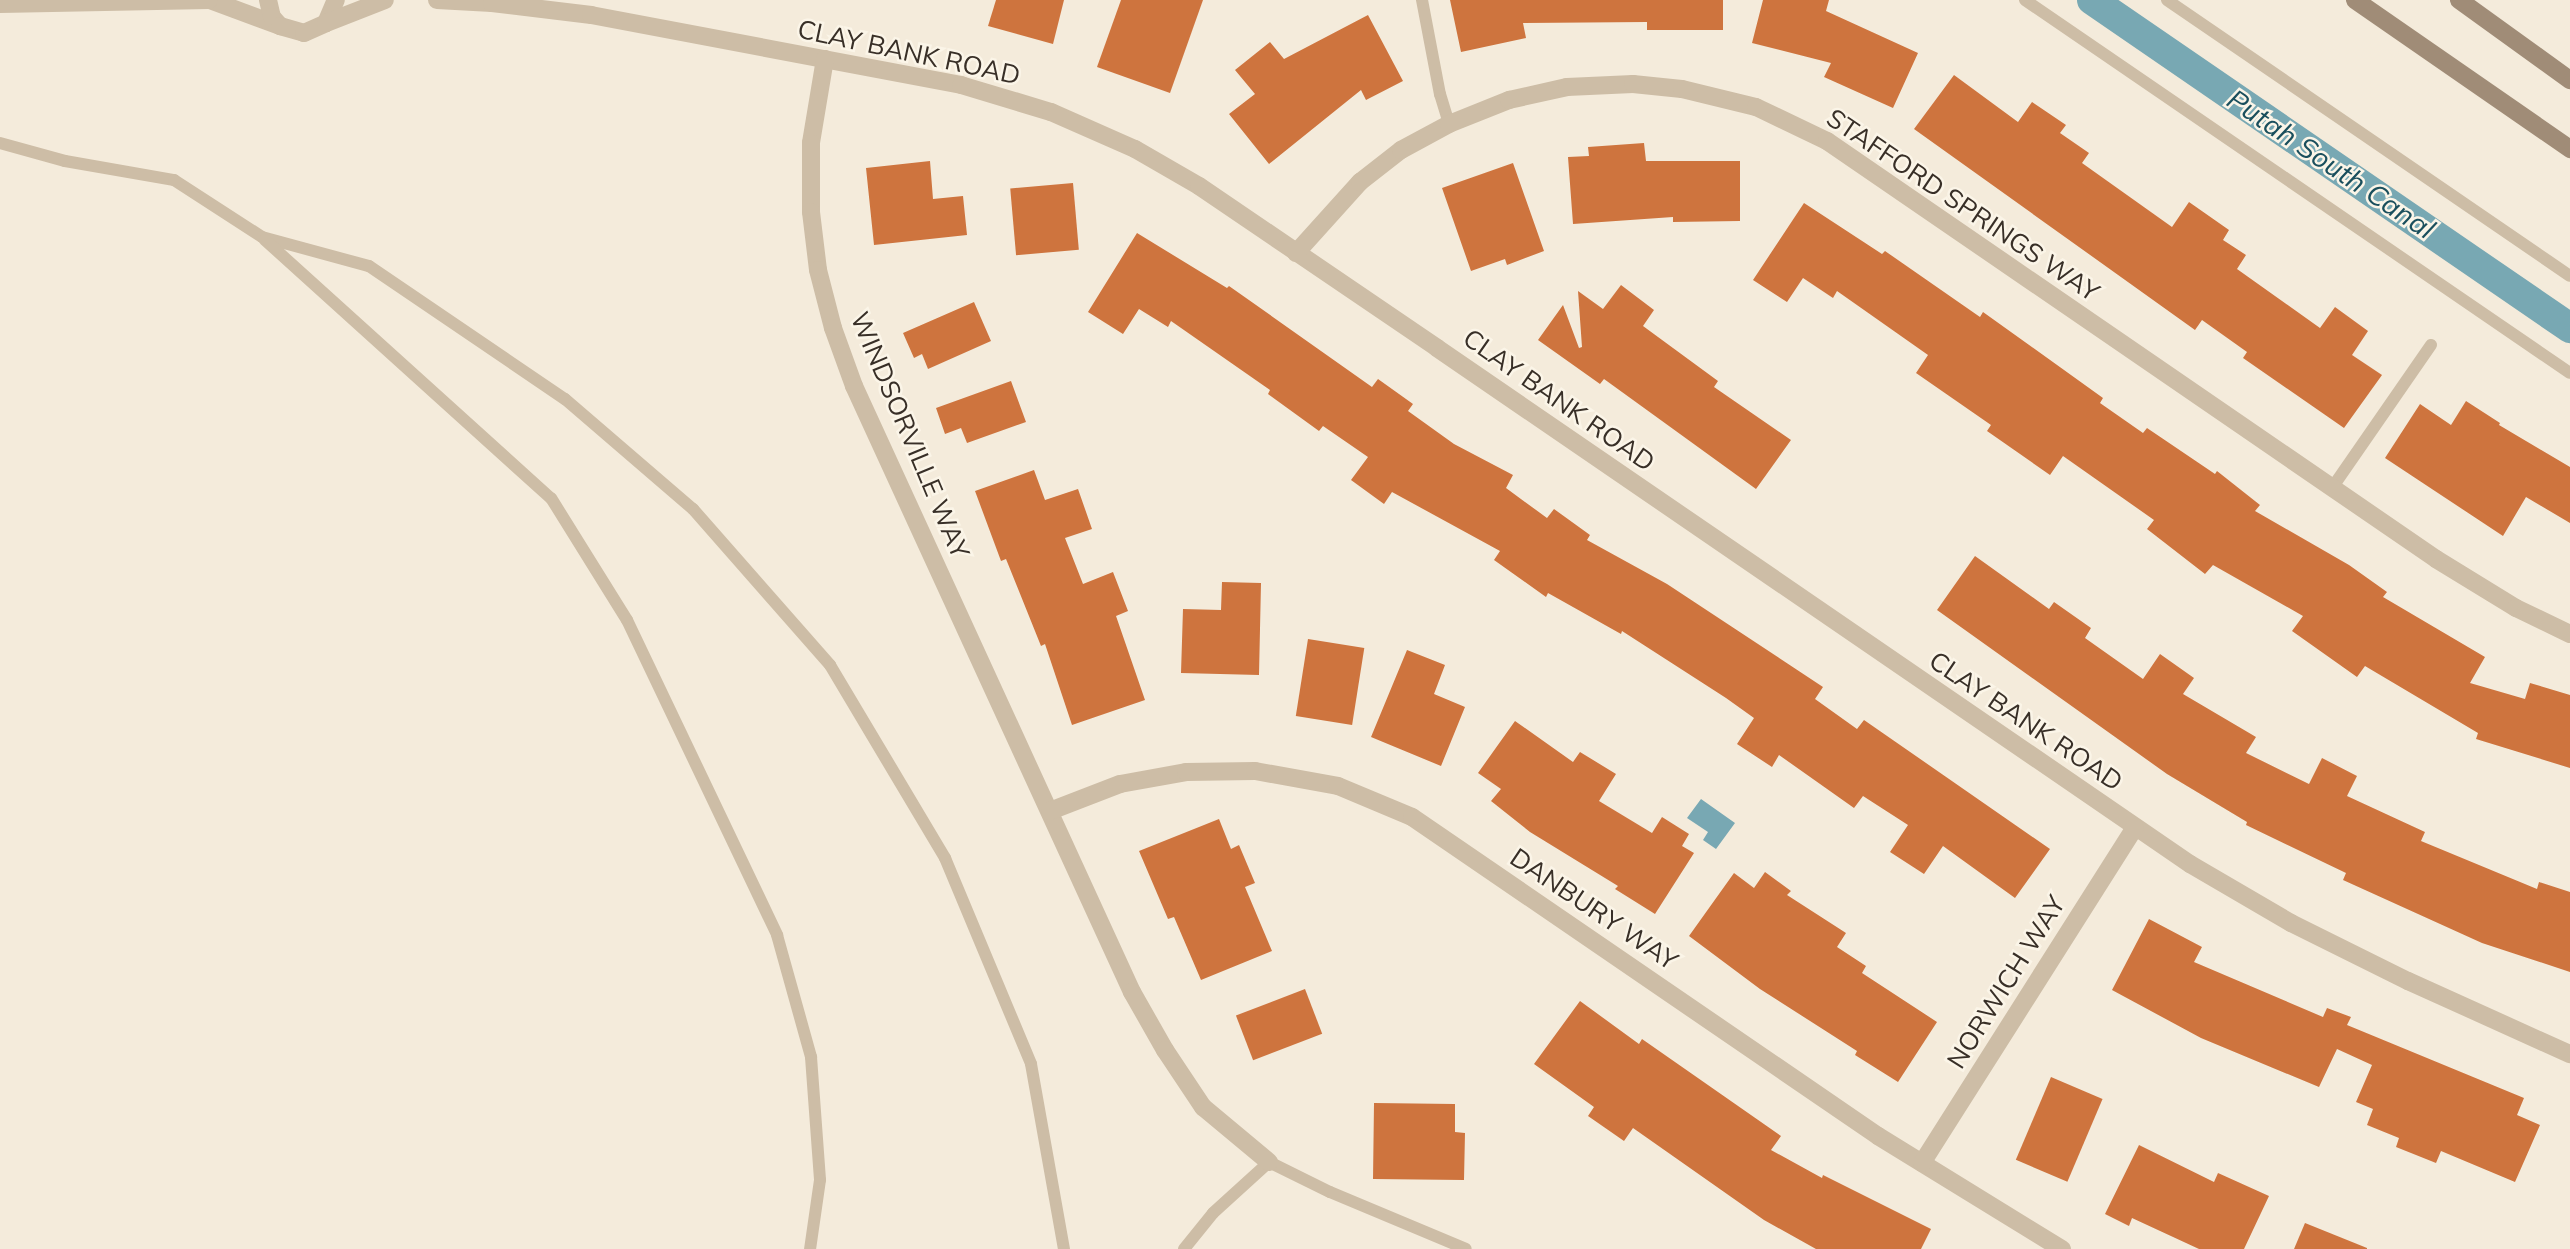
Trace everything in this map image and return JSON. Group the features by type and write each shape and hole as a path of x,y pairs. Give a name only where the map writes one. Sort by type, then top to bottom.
{"main road":[{"path":"2355,0 2570,149"},
{"path":"2459,0 2570,80"}],"street":[{"path":"0,4 210,0 304,33 385,0"},
{"path":"268,0 272,17 280,26"},
{"path":"326,23 336,0"},
{"name":"CLAY BANK ROAD","path":"437,0 492,2 591,15 961,85 1051,112 1135,149 1199,186 2135,828 2291,923 2408,981 2570,1054"},
{"name":"WINDSORVILLE WAY","path":"825,59 811,143 811,212 818,270 832,328 860,399 1132,992 1165,1050 1203,1107 1269,1161"},
{"name":"STAFFORD SPRINGS WAY","path":"1296,253 1360,182 1401,150 1449,124 1509,100 1567,88 1633,84 1682,89 1756,107 1827,141 2332,488 2516,608 2570,634"},
{"name":"DANBURY WAY","path":"1050,811 1120,784 1186,772 1255,771 1338,786 1412,817 1922,1163 2062,1249"},
{"name":"NORWICH WAY","path":"1922,1163 2135,828"}],"lane":[{"path":"1422,0 1440,94 1449,124"},
{"path":"2025,0 2570,373"},
{"path":"2167,0 2570,276"},
{"path":"0,143 65,161 173,180 262,237 551,498 626,620 777,935 811,1057 820,1180 810,1249"},
{"path":"262,237 369,266 565,399 693,509 830,665 945,858 1031,1064 1064,1249"},
{"path":"2332,488 2431,345"},
{"path":"1184,1249 1213,1213 1269,1161 1330,1192 1466,1249"}],"water":[{"path":"1701,799 1735,823 1716,849 1703,840 1708,832 1687,818"}],"building":[{"path":"996,0 1064,0 1053,44 988,26"},
{"path":"1121,0 1203,0 1170,93 1097,67"},
{"path":"1450,0 1723,0 1723,30 1647,30 1647,22 1523,23 1526,38 1461,52"},
{"path":"1763,0 1829,0 1826,11 1918,53 1893,108 1824,77 1831,63 1752,43"},
{"path":"1368,15 1403,81 1366,100 1361,90 1269,164 1229,114 1255,94 1235,70 1270,42 1284,59"},
{"path":"1954,75 2018,122 2032,102 2066,125 2060,133 2089,153 2082,163 2172,227 2189,202 2229,230 2223,240 2246,255 2237,269 2320,328 2335,307 2368,331 2352,355 2382,375 2344,428 2243,358 2247,352 2202,320 2195,330 1914,129"},
{"path":"1644,143 1646,161 1740,161 1740,221 1673,222 1673,217 1573,224 1568,157 1589,156 1588,147"},
{"path":"930,161 933,199 963,196 967,235 874,245 866,168"},
{"path":"1513,163 1544,251 1507,265 1505,259 1471,271 1442,188"},
{"path":"1073,183 1079,250 1016,255 1010,188"},
{"path":"1804,203 1882,254 1885,251 1980,317 1983,312 2103,398 2100,403 2143,433 2147,428 2215,474 2217,471 2260,505 2255,511 2349,565 2387,592 2383,597 2485,657 2470,683 2525,699 2530,683 2570,695 2570,768 2476,739 2478,733 2365,666 2357,677 2292,631 2303,616 2213,565 2205,574 2147,529 2154,520 2063,456 2050,475 1987,431 1991,425 1916,373 1928,355 1837,291 1833,298 1803,278 1787,302 1753,280"},
{"path":"1137,233 1227,288 1229,286 1372,387 1378,379 1413,404 1408,411 1454,444 1513,475 1506,488 1547,518 1554,509 1590,535 1587,540 1667,584 1823,687 1815,699 1857,729 1864,720 2050,849 2015,898 1943,846 1924,874 1890,852 1908,825 1863,796 1854,808 1779,755 1772,767 1737,744 1754,718 1726,698 1622,631 1621,634 1548,593 1546,597 1494,560 1500,551 1392,492 1384,504 1351,480 1368,457 1323,426 1319,431 1268,394 1270,390 1171,321 1168,327 1139,309 1123,334 1088,312"},
{"path":"1621,285 1654,310 1643,326 1718,381 1714,387 1791,440 1756,489 1604,379 1600,384 1538,340 1563,305 1579,348 1582,347 1578,291 1603,309"},
{"path":"974,302 991,341 928,369 922,354 914,358 903,333"},
{"path":"1011,381 1026,422 967,443 961,428 945,434 936,408"},
{"path":"2466,401 2500,423 2499,425 2570,467 2570,523 2526,497 2503,536 2385,458 2420,404 2451,425"},
{"path":"1034,470 1045,500 1078,489 1092,529 1065,538 1083,584 1113,572 1128,611 1116,616 1145,700 1072,725 1045,644 1041,646 1006,559 1001,561 975,491"},
{"path":"1975,556 2049,609 2054,602 2091,628 2085,638 2143,679 2160,654 2194,678 2183,694 2256,737 2246,753 2309,784 2322,758 2357,776 2347,796 2425,832 2421,841 2537,889 2539,882 2570,892 2570,972 2482,943 2343,880 2346,873 2246,825 2247,822 2167,774 1937,610"},
{"path":"1222,582 1261,583 1259,675 1181,673 1183,609 1221,610"},
{"path":"1308,639 1364,648 1352,725 1296,716"},
{"path":"1407,650 1445,665 1434,694 1465,707 1441,766 1371,737"},
{"path":"1515,721 1573,762 1580,752 1616,774 1599,801 1652,833 1662,817 1689,834 1682,846 1694,853 1655,914 1615,889 1618,886 1530,832 1491,801 1501,789 1478,773"},
{"path":"1219,819 1231,849 1239,845 1255,883 1245,887 1272,951 1201,980 1174,917 1168,919 1139,851"},
{"path":"1765,872 1791,891 1787,895 1846,933 1837,947 1866,966 1862,973 1937,1022 1898,1082 1855,1055 1857,1051 1760,989 1689,936 1734,873 1754,888"},
{"path":"2149,919 2202,947 2194,962 2323,1017 2327,1008 2351,1017 2347,1025 2524,1098 2517,1115 2540,1125 2515,1182 2441,1151 2436,1163 2396,1147 2399,1138 2367,1125 2373,1109 2356,1102 2372,1065 2337,1049 2319,1087 2201,1038 2112,990"},
{"path":"1305,989 1322,1034 1253,1060 1236,1016"},
{"path":"1580,1001 1639,1044 1642,1039 1781,1136 1771,1150 1822,1178 1823,1175 1931,1229 1921,1249 1816,1249 1764,1220 1633,1128 1624,1141 1588,1116 1594,1107 1534,1064"},
{"path":"2051,1077 2103,1099 2067,1182 2016,1160"},
{"path":"1374,1103 1455,1104 1455,1132 1465,1133 1464,1180 1373,1179"},
{"path":"2139,1145 2214,1182 2218,1173 2269,1196 2244,1249 2199,1249 2132,1218 2129,1226 2105,1214"},
{"path":"2305,1223 2367,1248 2367,1249 2294,1249"}],"waterway":[{"name":"Putah South Canal","path":"2092,0 2570,328"}]}
